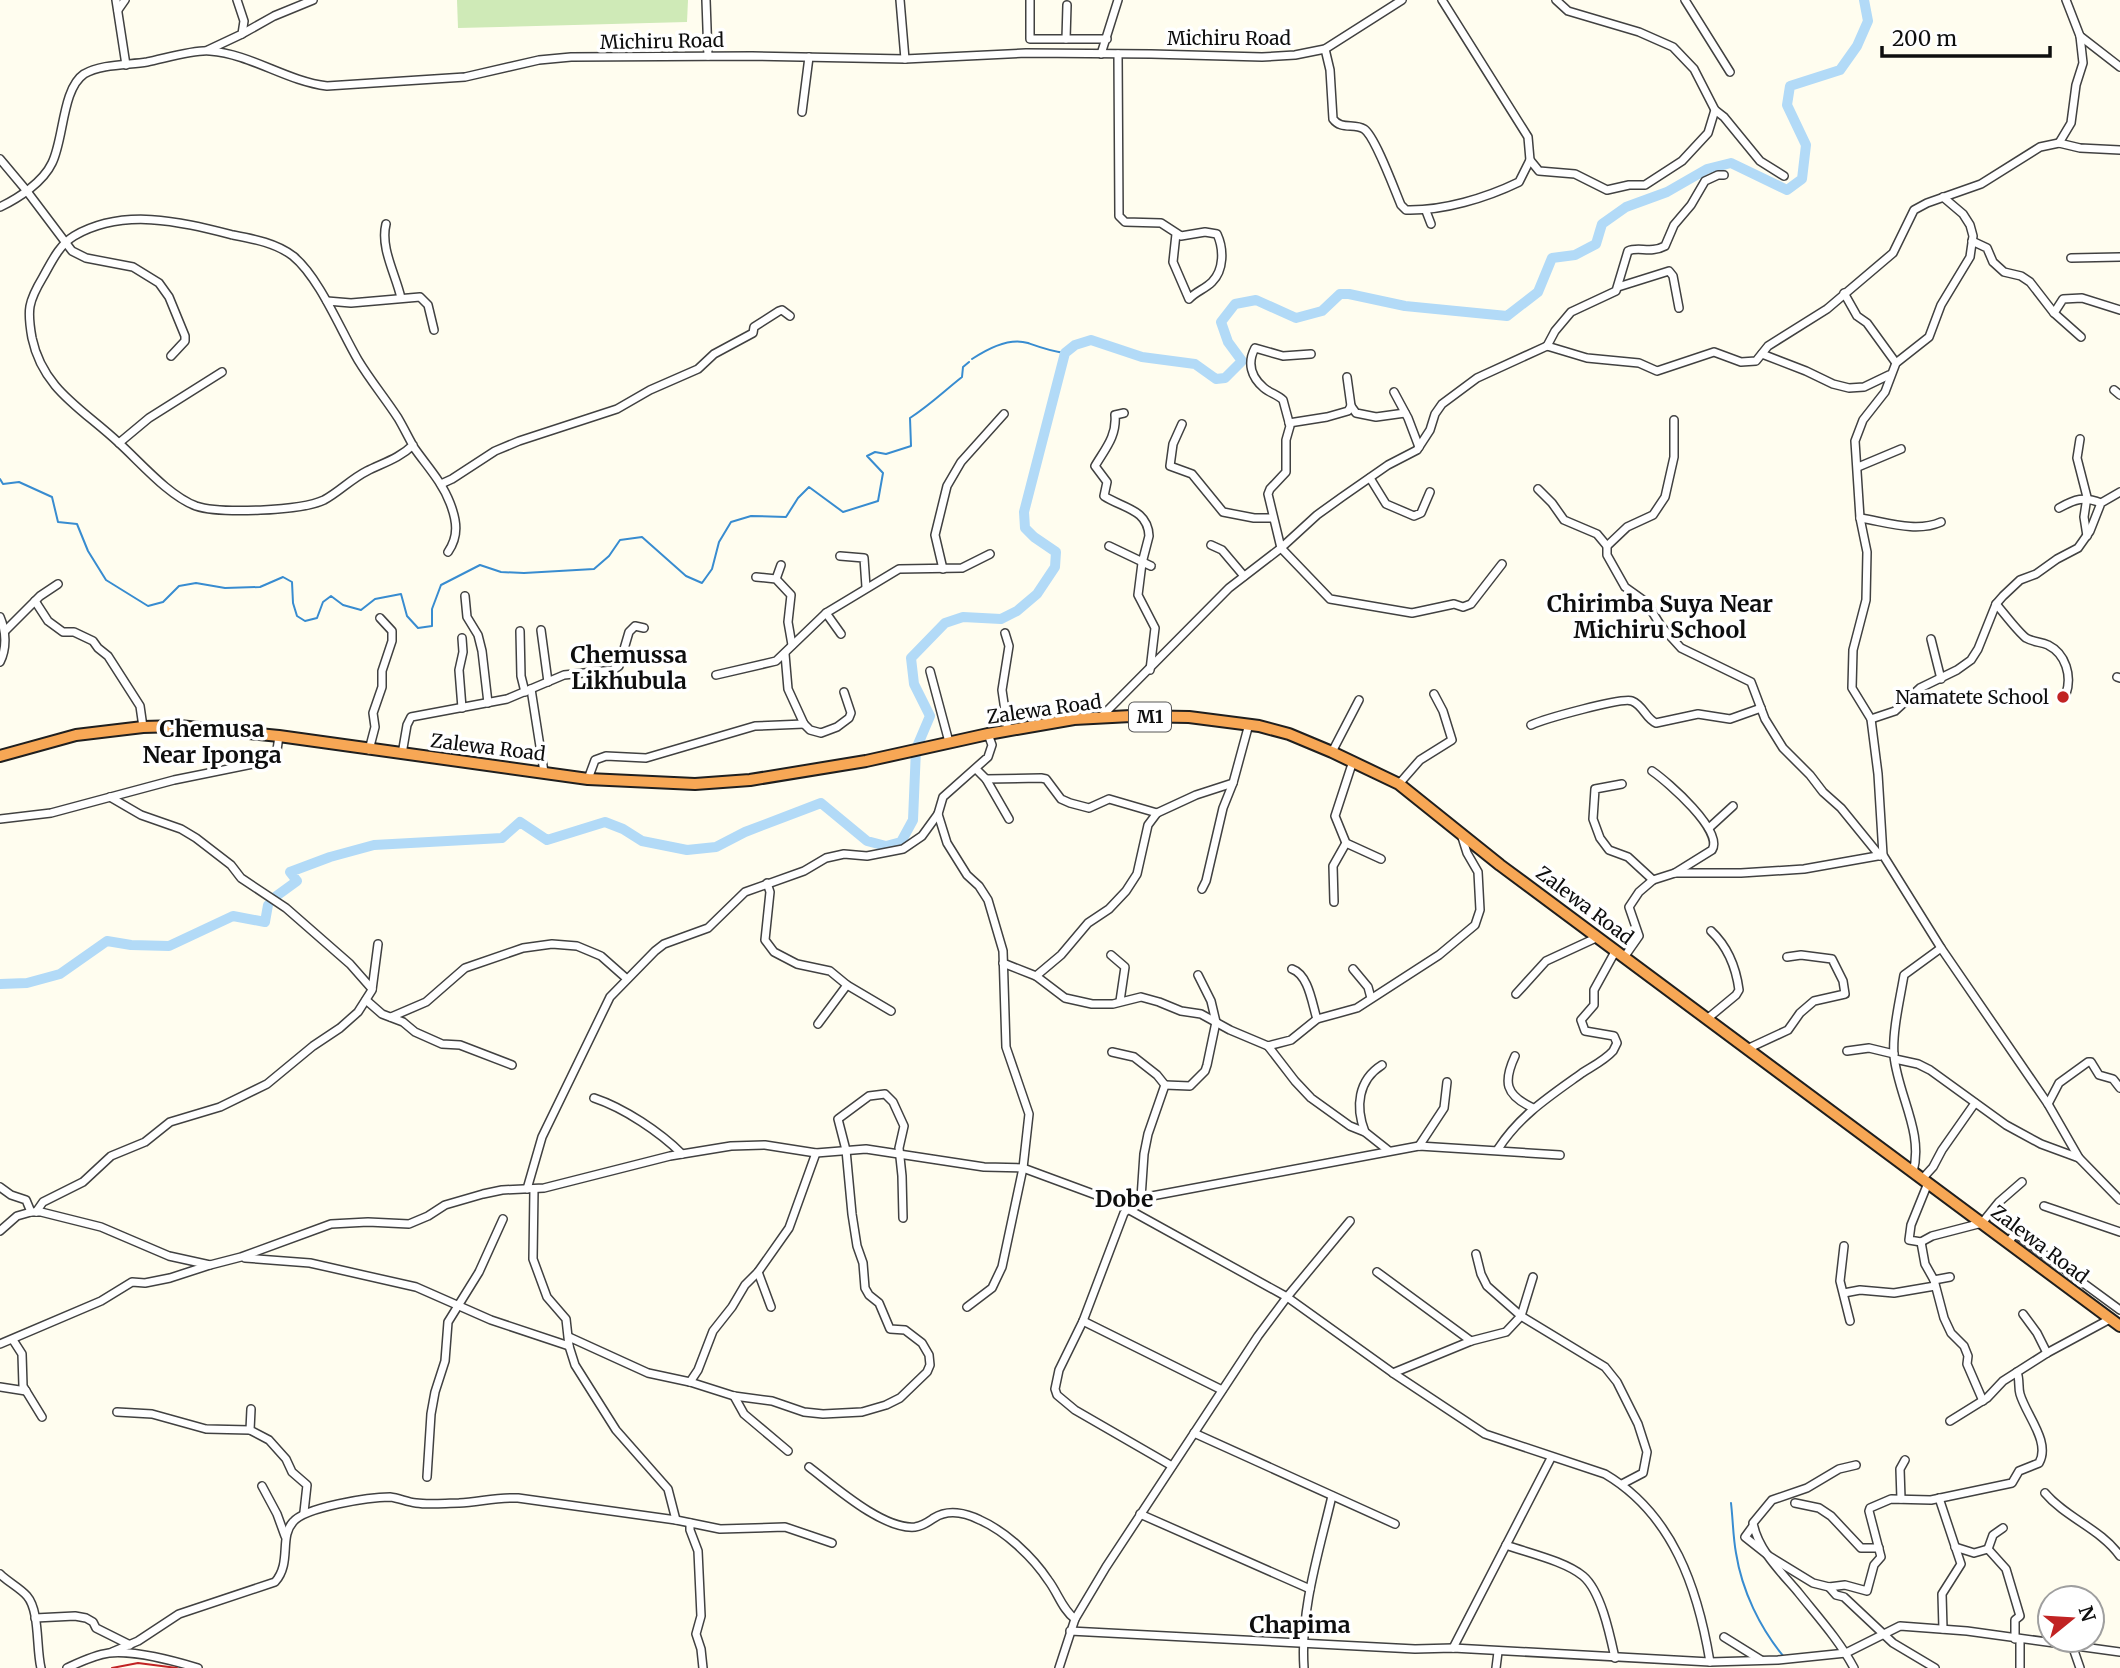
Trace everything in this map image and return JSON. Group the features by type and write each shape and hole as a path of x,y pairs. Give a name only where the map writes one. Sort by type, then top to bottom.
{"highway":[{"name":"Zalewa Road","path":"0,756 76,735 143,727 179,726 279,736 588,779 695,784 750,780 866,761 988,734 1047,723 1101,717 1189,717 1249,724 1289,734 1399,784 1598,937 2115,1323"}],"street":[{"path":"116,0 126,65"},
{"path":"118,10 125,0"},
{"path":"237,0 244,21 242,34"},
{"path":"208,50 274,16 313,0"},
{"path":"706,0 708,56"},
{"path":"900,0 905,59"},
{"path":"1030,0 1030,39 1107,39"},
{"path":"1101,54 1118,0"},
{"name":"Michiru Road","path":"0,207 48,171 54,160 73,86 78,80 92,71 208,50 245,59 311,84 327,86 456,78 538,60 571,57 905,59 1026,53 1262,57 1295,55 1325,48 1402,0"},
{"path":"1325,48 1333,119 1335,123 1366,131 1372,138 1403,208 1426,211 1499,192 1519,182 1530,160 1528,137 1442,0"},
{"path":"1556,0 1567,11 1639,32 1673,47 1694,69 1715,110 1724,117 1760,161 1784,176"},
{"path":"1685,0 1730,72"},
{"path":"2059,143 2071,123 2083,63 2080,36 2066,0"},
{"path":"1066,39 1067,5"},
{"path":"2080,36 2120,67"},
{"path":"1118,54 1119,216 1125,222 1167,225 1176,234 1185,237 1211,232 1217,234 1222,244 1221,266 1214,280 1189,299 1173,262 1176,234"},
{"path":"802,112 809,57"},
{"path":"1530,160 1539,171 1575,174 1607,190 1629,185 1645,186 1694,150 1708,133 1715,110"},
{"path":"1547,346 1587,358 1639,363 1657,371 1714,352 1745,363 1756,361 1768,346 1808,323 1897,248 1914,210 1981,184 2040,147 2059,143 2080,148 2120,149"},
{"path":"0,159 64,243 78,255 134,267 159,283 169,297 185,336 185,341 171,356"},
{"path":"1101,717 1222,594 1281,548 1317,515 1419,447 1442,404 1480,376 1547,346 1555,331 1571,312 1614,293 1628,251 1647,251 1665,246 1674,225 1691,205 1705,181 1724,175"},
{"path":"1882,855 1878,774 1871,719 1855,695 1851,682 1853,650 1866,600 1867,552 1860,518 1855,446 1857,432 1868,412 1885,392 1889,375 1896,363 1929,337 1945,299 1966,265 1972,230 1966,218 1943,197"},
{"path":"1426,211 1431,224"},
{"path":"413,445 386,463 353,478 322,501 284,509 214,510 200,507 181,498 48,380 38,360 28,308 31,298 64,243 90,229 130,219 176,221 254,239 282,249 301,263 327,301 359,361 441,484 456,524 453,544 448,552"},
{"path":"386,224 384,236 387,252 401,298"},
{"path":"1972,241 1987,248 1993,262 2004,272 2021,276 2030,282 2054,313 2081,337"},
{"path":"2071,258 2120,257"},
{"path":"1618,287 1669,271 1673,276 1679,308"},
{"path":"1844,293 1857,316 1867,323 1896,363"},
{"path":"327,301 351,303 414,296 425,299 434,330"},
{"path":"2054,313 2063,299 2078,298 2120,310"},
{"path":"441,484 452,480 495,451 617,409 650,390 698,369 714,354 753,333 754,327 779,311 782,310 790,316"},
{"path":"1311,354 1283,356 1257,348 1253,350 1250,366 1252,374 1265,390 1282,397 1289,423 1286,440 1287,469 1268,494 1281,548 1330,599 1412,613 1454,604 1463,607 1471,604 1502,564"},
{"path":"1762,354 1849,388 1864,387 1889,375"},
{"path":"119,443 149,418 222,372"},
{"path":"1348,377 1351,406 1356,413 1376,417 1405,413"},
{"path":"1394,392 1419,447"},
{"path":"1289,423 1343,414 1351,406"},
{"path":"1124,413 1115,415 1115,432 1095,468 1107,482 1103,493 1105,497 1130,507 1146,522 1149,536 1138,595 1155,628 1149,670"},
{"path":"943,569 935,536 947,486 961,462 1004,414"},
{"path":"1607,546 1627,527 1653,515 1665,497 1674,457 1674,420"},
{"path":"1182,424 1173,444 1170,466 1192,474 1223,512 1254,518 1273,517"},
{"path":"2080,439 2077,458 2087,497 2084,517 2087,536"},
{"path":"1858,467 1901,449"},
{"path":"1370,478 1386,504 1413,516 1421,513 1430,492"},
{"path":"1538,489 1564,520 1593,531 1607,546 1607,555 1627,590 1646,602 1674,642 1687,652 1751,682 1768,726 1786,752 1882,855 1941,948 2049,1104 2079,1158 2120,1200"},
{"path":"1871,719 1895,711 1920,688 1961,668 1975,655 1996,604 2012,586 2073,551 2087,536 2101,503 2120,492"},
{"path":"2059,508 2073,500 2087,497 2101,503"},
{"path":"1860,518 1915,526 1930,526 1941,522"},
{"path":"1211,545 1223,551 1244,576"},
{"path":"1109,547 1151,566"},
{"path":"716,676 767,664 785,654 827,613 899,569 943,569 972,565 990,554"},
{"path":"840,556 863,558 866,587"},
{"path":"776,579 781,565"},
{"path":"756,577 776,579 791,595 788,622 792,645"},
{"path":"5,631 35,601 58,584"},
{"path":"464,596 467,617 478,635 482,650 488,703"},
{"path":"35,601 48,621 63,632 74,632 93,641 97,648 108,656 140,706 143,727"},
{"path":"1996,604 2027,638 2055,650 2068,671 2066,694"},
{"path":"827,613 841,634"},
{"path":"0,617 5,631 3,657 0,662"},
{"path":"369,750 375,727 373,713 382,687 382,671 393,641 392,631 380,618"},
{"path":"402,754 411,717 488,703 528,691 564,675 617,668 629,632 635,626 644,628"},
{"path":"541,630 548,682"},
{"path":"520,631 522,685 528,691 544,772"},
{"path":"1005,634 1009,646 1002,690 1008,731"},
{"path":"462,638 463,652 459,670 463,708"},
{"path":"1931,639 1941,679"},
{"path":"785,654 788,689 804,724 810,730 821,733 837,727 849,718 851,713 844,692"},
{"path":"930,671 949,742"},
{"path":"1399,784 1420,760 1452,740 1443,710 1434,694"},
{"path":"1332,752 1359,700"},
{"path":"1531,725 1555,715 1568,715 1626,700 1637,705 1656,723 1698,714 1730,719 1760,709"},
{"path":"588,779 596,760 606,756 646,758 755,726 804,724"},
{"path":"1202,889 1249,724"},
{"path":"967,1307 985,1295 997,1282 1023,1168 1029,1114 1006,1046 1003,951 988,900 979,886 967,875 947,843 938,814 943,797 988,757 992,745 988,734"},
{"path":"0,819 51,813 187,776 216,773 273,760 276,757 279,736"},
{"path":"1353,761 1335,816 1346,843 1381,859"},
{"path":"976,769 986,779 1009,819"},
{"path":"1498,1149 1508,1134 1533,1108 1614,1051 1617,1043 1614,1036 1585,1031 1581,1020 1594,1005 1594,990 1620,953 1639,936 1629,907 1639,892 1653,880 1675,873 1715,846 1709,828 1670,785 1652,771"},
{"path":"986,779 1018,776 1041,778 1046,779 1062,799 1070,803 1089,808 1109,799 1157,813"},
{"path":"1670,785 1674,776"},
{"path":"1036,976 1061,955 1088,923 1109,909 1126,891 1137,874 1148,825 1157,813 1196,795 1233,783"},
{"path":"1622,784 1595,789 1595,828 1609,850 1628,857 1653,880"},
{"path":"110,797 141,815 181,829 196,838 227,862 241,878 289,910 350,964 372,990"},
{"path":"1709,828 1733,806"},
{"path":"676,1520 668,1489 616,1430 583,1380 569,1342 564,1314 547,1297 533,1259 531,1189 542,1138 610,997 664,944 708,928 745,892 804,871 835,855 867,856 903,849 922,835 938,814"},
{"path":"1268,1046 1292,1040 1317,1019 1350,1011 1438,955 1475,925 1480,910 1478,872 1467,853 1461,833"},
{"path":"1334,902 1333,866 1346,843"},
{"path":"1675,873 1804,869 1882,855"},
{"path":"767,883 770,892 765,940 774,952 797,964 830,971 847,985 891,1011"},
{"path":"1707,1019 1739,990 1732,961 1721,941 1711,931"},
{"path":"1516,994 1546,961 1598,937"},
{"path":"34,1212 43,1202 83,1182 111,1156 145,1142 170,1122 220,1107 270,1082 310,1048 349,1021 372,990 378,944"},
{"path":"391,1017 426,1002 465,968 523,948 552,944 577,946 601,956 627,979"},
{"path":"1941,948 1904,975 1894,1056 1915,1137 1921,1178 1909,1240 1921,1241 1982,1223 1999,1202 2022,1182"},
{"path":"1111,955 1125,967 1120,1001"},
{"path":"1747,1049 1782,1034 1814,1001 1844,994 1843,981 1832,959 1801,955 1787,957"},
{"path":"1003,963 1036,976 1060,997 1092,1004 1112,1004 1141,998 1159,1002 1181,1011 1196,1012 1268,1046 1311,1098 1350,1126 1365,1132 1389,1151"},
{"path":"1292,969 1299,972 1304,980 1317,1019"},
{"path":"1353,969 1368,987 1371,998"},
{"path":"1165,1085 1190,1086 1205,1071 1216,1023 1211,1001 1198,975"},
{"path":"818,1024 847,985"},
{"path":"366,1000 382,1014 403,1022 415,1032 442,1044 460,1045 512,1065"},
{"path":"1847,1051 1869,1048 1918,1064 2006,1125 2029,1138 2079,1158"},
{"path":"1112,1052 1134,1057 1163,1080 1165,1085 1148,1134 1141,1198"},
{"path":"1515,1056 1508,1071 1509,1087 1513,1095 1533,1108"},
{"path":"2049,1104 2059,1083 2088,1062 2091,1062 2099,1075 2113,1079 2120,1088"},
{"path":"1365,1132 1359,1111 1359,1099 1367,1079 1382,1065"},
{"path":"1419,1146 1444,1108 1447,1082"},
{"path":"241,1258 310,1263 416,1286 491,1320 569,1342 640,1370 734,1396 772,1401 804,1412 862,1412 879,1408 900,1398 927,1372 930,1365 926,1348 910,1332 890,1329 879,1303 864,1288 863,1263 852,1213 846,1150 838,1121 839,1116 870,1096 885,1094 893,1102 902,1120 904,1129 899,1153 903,1217"},
{"path":"594,1098 620,1109 665,1138 682,1154"},
{"path":"1921,1178 1933,1167 1948,1139 1975,1103"},
{"path":"0,1344 101,1301 132,1282 145,1283 170,1278 241,1258 331,1224 405,1224 428,1216 445,1205 483,1194 531,1189 682,1154 748,1145 816,1153 866,1149 984,1167 1023,1168 1129,1209 1287,1297 1393,1373 1485,1434 1605,1475 1622,1484 1648,1511 1678,1552 1696,1595 1710,1662"},
{"path":"1172,1466 1089,1419 1057,1395 1056,1379 1083,1321 1124,1213 1141,1198 1419,1146 1560,1155"},
{"path":"690,1382 698,1370 713,1331 789,1228 816,1153"},
{"path":"1917,1157 1933,1167"},
{"path":"0,1186 11,1195 26,1200 34,1212"},
{"path":"2044,1206 2120,1232"},
{"path":"0,1231 17,1216 34,1212 100,1227 169,1256 210,1265"},
{"path":"426,1477 432,1403 445,1360 445,1331 457,1305 479,1272 503,1219"},
{"path":"1059,1668 1075,1619 1105,1566 1287,1297 1350,1221"},
{"path":"2008,1243 2015,1233 2120,1310"},
{"path":"1921,1241 1925,1264 1934,1283 1944,1318 1951,1334 1967,1353 1967,1364 1983,1401"},
{"path":"1844,1246 1840,1271 1850,1321"},
{"path":"1476,1254 1487,1286 1521,1316 1597,1362 1618,1382 1639,1424 1648,1457 1643,1473 1622,1484"},
{"path":"758,1272 771,1307"},
{"path":"1377,1272 1471,1341"},
{"path":"1393,1373 1471,1341 1506,1332 1521,1316 1533,1277"},
{"path":"1844,1293 1860,1290 1894,1293 1950,1277"},
{"path":"2023,1314 2047,1353"},
{"path":"1083,1321 1222,1390"},
{"path":"1950,1421 1983,1401 2003,1381 2047,1353 2115,1323"},
{"path":"13,1340 22,1354 21,1379 42,1417"},
{"path":"1769,1556 1813,1583 1829,1587 1841,1584 1867,1591 1874,1564 1881,1558 1869,1509 1888,1500 1926,1501 2005,1486 2015,1480 2019,1471 2039,1463 2042,1455 2041,1444 2022,1398 2017,1372"},
{"path":"0,1387 26,1391"},
{"path":"734,1396 744,1414 788,1451"},
{"path":"250,1430 251,1409"},
{"path":"117,1412 152,1414 206,1429 250,1430 269,1440 286,1459 292,1472 306,1483 304,1512"},
{"path":"1194,1433 1395,1524"},
{"path":"1453,1648 1551,1458"},
{"path":"1901,1499 1900,1469 1905,1460"},
{"path":"1853,1668 1846,1653 1769,1556 1753,1526 1754,1519 1772,1500 1807,1488 1839,1469 1856,1465"},
{"path":"809,1467 866,1509 901,1525 915,1527 949,1512 969,1516 994,1527 1018,1546 1047,1577 1067,1613 1075,1619"},
{"path":"262,1486 277,1514 286,1540"},
{"path":"2045,1493 2057,1508 2087,1526 2120,1556"},
{"path":"1304,1668 1301,1644 1310,1589 1332,1496"},
{"path":"67,1668 130,1645 179,1614 275,1582 286,1558 286,1540 291,1523 304,1512 386,1498 422,1503 460,1503 506,1497 730,1530 785,1527 832,1543"},
{"path":"1939,1498 1961,1564 1942,1594 1943,1629"},
{"path":"1795,1503 1819,1508 1831,1516 1861,1548 1890,1544"},
{"path":"1140,1514 1310,1589"},
{"path":"690,1523 699,1559 701,1616 696,1634 703,1668"},
{"path":"1955,1547 1974,1553 1987,1549 1993,1535 2003,1528"},
{"path":"1506,1545 1565,1566 1584,1576 1597,1595 1615,1658"},
{"path":"1987,1549 2006,1569 2011,1581 2020,1616 2015,1620 2020,1668"},
{"path":"0,1574 29,1598 35,1618 35,1637 41,1668"},
{"path":"1829,1587 1836,1595 1844,1597 1893,1643 1935,1668"},
{"path":"35,1618 86,1618 93,1622 96,1629 130,1645"},
{"path":"1070,1631 1710,1662 1762,1661 1846,1653 1900,1626 2036,1641"},
{"path":"1724,1637 1762,1661"},
{"path":"112,1652 141,1655 198,1668"},
{"path":"1496,1668 1499,1653"},
{"path":"1659,1668 1660,1659"}],"green space":[{"path":"457,0 688,0 687,22 458,28"}],"waterway":[{"path":"275,897 297,881 290,872 330,857 374,845 502,838 520,822 547,840 605,822 642,841 687,850 716,847 745,832 821,803 867,841 886,846 901,842 913,820 916,749 930,716 914,684 911,658 945,623 963,617 1001,619 1017,611 1037,594 1055,567 1056,552 1025,528 1024,512 1065,353 1075,345 1091,340 1142,357 1195,364 1216,379 1225,378 1242,361 1228,342 1221,322 1235,304 1256,300 1296,318 1322,311 1340,294 1349,294 1405,306 1507,316 1538,292 1552,258 1575,255 1596,244 1602,224 1626,207 1667,192 1707,169 1731,163 1787,190 1802,179 1806,145 1787,105 1790,86 1840,70 1857,46 1868,21 1864,0"},
{"path":"972,359 991,348 1013,342 1028,343 1065,353"},
{"path":"0,479 3,484 19,482 52,497 58,522 77,524 88,551 106,580 148,606 163,602 179,586 196,583 225,588 260,587 283,577 292,582 297,616 305,621 317,618 323,602 331,596 343,605 361,610 375,599 401,594 407,616 418,628 432,626 432,609 441,585 480,565 501,572 524,573 594,569 609,556 620,540 642,537 686,576 702,583 712,569 719,542 731,522 751,516 786,517 809,487 843,512 878,501 883,473 867,456 875,452 886,454 911,446 910,418 962,377 963,367 969,362"},
{"path":"0,984 27,983 60,974 107,941 169,946 233,916 265,922 268,905"},
{"path":"1731,1503 1735,1547 1747,1595 1767,1634 1784,1657"}],"railway":[{"path":"112,1668 138,1663 177,1668"}],"place":[{"name":"Namatete School","path":"2063,697"}],"district":[{"name":"Chirimba Suya Near Michiru School","path":"1660,617"},
{"name":"Chemussa Likhubula","path":"629,668"},
{"name":"Chemusa Near Iponga","path":"212,742"},
{"name":"Dobe","path":"1124,1199"},
{"name":"Chapima","path":"1300,1625"}]}
